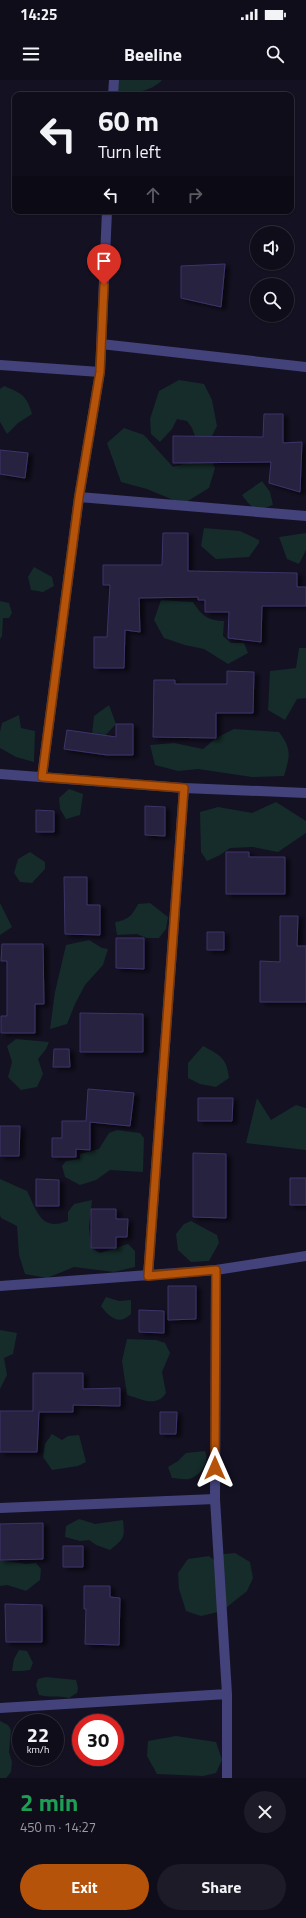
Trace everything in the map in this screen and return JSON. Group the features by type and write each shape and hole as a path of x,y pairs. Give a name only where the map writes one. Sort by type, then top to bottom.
{"street":[{"path":"113,92 114,80"},
{"path":"42,777 79,497 100,372 107,214"},
{"path":"101,344 306,367"},
{"path":"0,365 100,372"},
{"path":"79,497 306,516"},
{"path":"0,774 184,788 306,794"},
{"path":"148,1276 184,788"},
{"path":"0,1286 216,1270 306,1256"},
{"path":"216,1270 215,1499 227,1694 227,1778"},
{"path":"0,1508 215,1499"},
{"path":"0,1708 227,1694"}],"green space":[{"path":"109,80 162,80 158,84 139,92 111,92"},
{"path":"179,380 204,384 212,400 217,426 212,436 212,462 215,468 209,488 183,504 147,489 121,482 107,443 124,428 144,435 173,467 187,463 198,444 192,428 187,421 177,419 172,429 160,442 151,434 150,419 159,391"},
{"path":"4,386 19,393 25,399 32,414 18,423 7,434 0,422 0,389"},
{"path":"262,481 270,492 273,505 258,509 252,506 242,495"},
{"path":"204,528 240,531 259,540 259,543 249,557 216,559 201,546"},
{"path":"306,533 306,550 299,564 287,559 279,537"},
{"path":"34,567 52,577 54,586 43,592 31,590 28,577"},
{"path":"161,600 193,602 202,614 214,620 224,621 223,636 231,643 244,643 248,653 228,664 204,649 164,638 154,620"},
{"path":"0,601 9,603 12,613 9,618 3,618 2,636 0,639"},
{"path":"299,648 306,648 306,698 297,699 285,720 268,710 270,671 296,668"},
{"path":"109,705 116,724 102,739 92,734 94,716"},
{"path":"19,715 21,728 35,731 34,762 16,757 0,748 0,732 2,723"},
{"path":"234,729 279,732 286,743 289,753 284,776 252,777 198,769 178,771 155,765 150,745 174,743 203,749 216,738"},
{"path":"69,789 83,794 80,815 66,819 60,809 59,798"},
{"path":"276,802 306,821 306,833 278,852 253,847 230,848 207,861 201,852 200,812 218,807 252,813"},
{"path":"30,852 45,862 45,869 32,883 20,882 14,873 18,859"},
{"path":"0,903 12,927 0,935"},
{"path":"150,903 168,917 166,929 159,938 146,938 137,934 117,935 115,922 129,917 134,912 138,904"},
{"path":"89,940 102,948 108,949 103,965 85,985 67,1024 50,1029 55,992 66,945"},
{"path":"16,1039 49,1042 46,1049 38,1059 43,1074 37,1087 21,1090 8,1077 12,1062 7,1046"},
{"path":"203,1046 222,1058 228,1071 229,1078 216,1087 200,1084 188,1078 188,1063"},
{"path":"257,1098 271,1120 296,1105 306,1108 306,1150 246,1143"},
{"path":"117,1130 140,1133 144,1138 143,1172 110,1170 96,1180 80,1185 65,1177 62,1166 66,1161 80,1159 80,1154 99,1149 109,1133"},
{"path":"0,1179 27,1191 41,1218 52,1224 59,1224 68,1221 68,1212 74,1204 92,1200 89,1227 91,1248 100,1253 128,1244 135,1251 135,1267 114,1272 74,1267 47,1278 25,1274 19,1255 17,1226 1,1218 0,1215"},
{"path":"191,1221 217,1235 219,1243 209,1261 191,1262 178,1250 176,1234 184,1224"},
{"path":"106,1297 119,1301 131,1300 131,1314 127,1318 118,1320 111,1317 101,1306"},
{"path":"0,1330 17,1333 13,1354 4,1358 7,1375 0,1389"},
{"path":"127,1339 156,1340 165,1343 170,1353 162,1372 166,1393 162,1398 148,1401 127,1395 122,1361"},
{"path":"52,1434 62,1440 68,1436 79,1435 86,1462 78,1466 52,1470 43,1457 45,1444"},
{"path":"205,1451 206,1460 201,1472 189,1479 172,1478 168,1467 178,1461 186,1453"},
{"path":"79,1519 95,1524 123,1520 124,1531 122,1538 110,1550 96,1545 89,1540 80,1541 65,1537 66,1526"},
{"path":"235,1553 250,1562 253,1578 247,1591 222,1611 201,1616 186,1611 179,1589 178,1573 188,1559 209,1556 215,1561 224,1554"},
{"path":"0,1560 26,1564 36,1563 41,1569 40,1580 26,1591 7,1585 0,1586"},
{"path":"19,1650 27,1651 33,1663 30,1670 12,1671 14,1659"},
{"path":"46,1677 76,1680 78,1688 77,1693 69,1698 39,1695 36,1685 38,1679"},
{"path":"0,1721 8,1725 11,1730 9,1752 12,1762 11,1772 6,1778 0,1778"},
{"path":"176,1736 216,1742 222,1760 216,1773 203,1776 157,1774 147,1756 148,1741"}],"building":[{"path":"225,264 221,307 181,298 181,266"},
{"path":"264,414 283,414 283,443 302,442 300,492 269,483 271,462 173,463 173,436 263,437"},
{"path":"0,450 28,453 25,478 0,474"},
{"path":"163,533 188,533 188,571 297,573 297,587 306,587 306,606 262,606 261,642 228,638 229,612 205,612 205,600 198,600 198,597 139,598 140,632 125,630 124,668 94,668 94,637 107,637 110,585 103,585 103,565 162,565"},
{"path":"227,671 254,672 253,713 216,713 216,738 153,737 154,680 175,680 175,684 227,684"},
{"path":"116,724 133,724 133,755 107,755 64,749 67,730 116,737"},
{"path":"145,806 165,807 165,836 145,835"},
{"path":"36,810 54,811 54,832 36,832"},
{"path":"226,852 249,852 249,857 285,857 285,894 226,894"},
{"path":"64,877 87,877 87,905 100,905 100,935 65,934"},
{"path":"280,916 298,916 297,946 306,946 306,1002 260,1002 260,961 280,962"},
{"path":"207,932 224,932 224,950 207,950"},
{"path":"116,938 144,938 144,969 116,968"},
{"path":"2,944 43,944 44,1004 35,1004 35,1033 1,1033 1,1016 7,1016 7,961 1,961"},
{"path":"80,1013 143,1014 143,1052 80,1052"},
{"path":"54,1049 69,1049 70,1067 53,1067"},
{"path":"88,1089 134,1093 130,1126 90,1122 90,1150 76,1149 76,1157 52,1157 52,1138 62,1138 62,1121 86,1121"},
{"path":"198,1098 233,1098 232,1121 198,1121"},
{"path":"0,1126 20,1126 19,1156 0,1156"},
{"path":"193,1153 226,1154 226,1218 193,1217"},
{"path":"290,1178 306,1178 306,1205 290,1205"},
{"path":"36,1179 59,1180 59,1206 36,1206"},
{"path":"91,1209 116,1209 116,1219 128,1219 127,1237 116,1237 116,1248 91,1248"},
{"path":"168,1286 196,1286 196,1319 168,1320"},
{"path":"139,1310 164,1311 164,1333 139,1332"},
{"path":"33,1373 83,1373 83,1389 120,1388 120,1406 73,1405 73,1412 39,1412 37,1452 0,1452 0,1411 33,1411"},
{"path":"160,1412 177,1412 176,1434 160,1434"},
{"path":"43,1523 43,1559 0,1560 0,1524"},
{"path":"63,1546 83,1546 83,1567 63,1567"},
{"path":"84,1586 110,1586 110,1597 120,1598 119,1645 85,1644 86,1609 84,1609"},
{"path":"5,1604 42,1605 42,1642 6,1642"}],"route":[{"path":"104,285 100,372 79,497 42,777 184,788 148,1276 216,1270 215,1468"}]}
